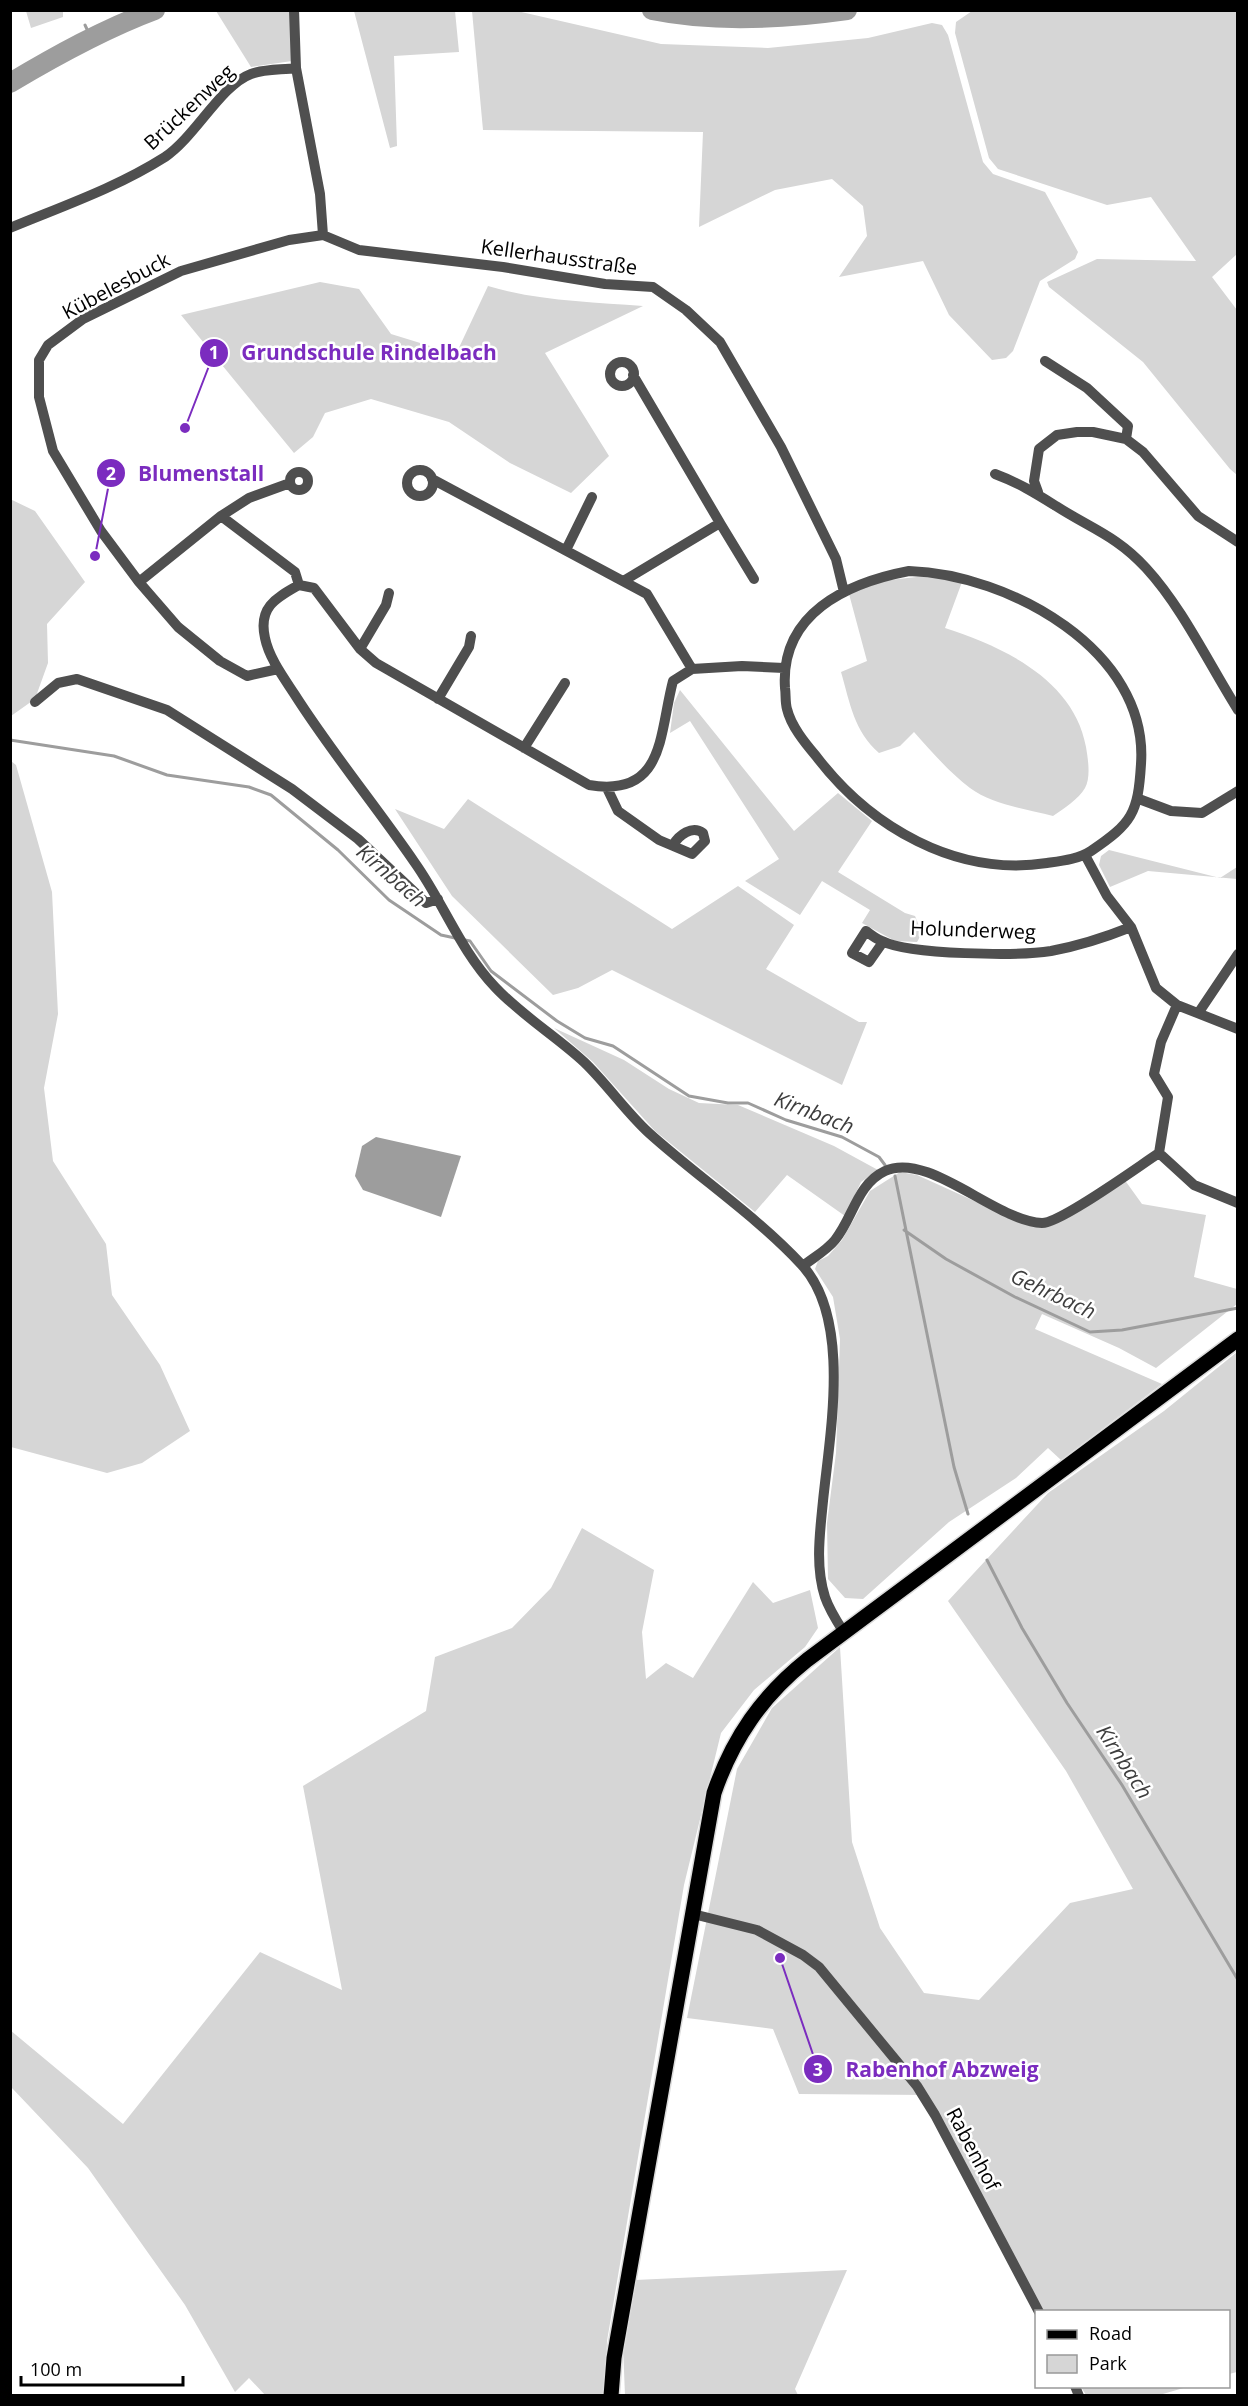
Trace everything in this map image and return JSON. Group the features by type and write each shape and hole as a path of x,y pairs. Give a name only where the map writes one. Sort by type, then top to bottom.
{"main road":[{"path":"610,2396 618,2331 714,1793 735,1742 750,1719 781,1682 843,1631 1238,1339"}],"street":[{"path":"294,10 296,68 320,194 323,235"},
{"name":"Brückenweg","path":"10,228 72,205 137,174 168,155 194,131 228,90 250,74 296,68"},
{"name":"Kübelesbuck","path":"278,669 247,676 220,661 178,627 139,582 101,531 53,451 39,397 39,360 48,345 82,319 181,271 278,243 323,235"},
{"name":"Kellerhausstraße","path":"323,235 359,250 503,267 605,284 653,287 686,310 720,342 786,458 836,559 844,592"},
{"path":"1045,361 1088,388 1128,426 1126,439"},
{"path":"633,375 754,579"},
{"path":"1038,492 1034,481 1039,449 1057,435 1093,432 1126,439 1143,452 1198,516 1238,542"},
{"path":"996,474 1038,492 1056,506 1116,539 1145,567 1162,588 1238,710"},
{"path":"432,480 625,580 646,594 692,669"},
{"path":"139,582 221,516 249,498 290,483"},
{"path":"566,550 592,497"},
{"path":"221,516 295,572 299,585"},
{"path":"625,580 720,523"},
{"path":"909,571 927,571 984,583 1031,604 1068,628 1120,679 1131,704 1142,750 1139,799 1133,814 1118,833 1085,855 1021,867 968,860 899,834 863,807 823,766 802,738 787,709 784,668 793,638 808,617 844,592 882,576 909,571"},
{"path":"784,668 742,666 692,669 673,681 659,749 650,769 631,782 607,788 589,785 376,663 360,649 314,588 299,585 272,600 266,610 265,639 278,669 325,742 416,864 438,899 465,952 496,989 583,1061 615,1092 647,1131 750,1216 803,1266 821,1293 830,1328 832,1395 819,1543 825,1596 843,1631"},
{"path":"360,649 386,605 389,593"},
{"path":"438,699 469,647 471,636"},
{"path":"35,702 58,683 77,679 167,710 292,789 358,839 426,903 438,899"},
{"path":"524,748 564,683"},
{"path":"607,788 618,811 659,840 673,845"},
{"path":"1139,799 1171,811 1202,813 1238,791"},
{"path":"1085,855 1107,896 1131,927 1156,988 1178,1005 1238,1029"},
{"name":"Holunderweg","path":"883,942 931,951 1020,954 1052,951 1111,935 1131,927"},
{"path":"1198,1012 1238,954"},
{"path":"803,1266 835,1241 863,1189 885,1171 908,1167 933,1175 1019,1218 1044,1223 1071,1210 1159,1153 1168,1097 1154,1074 1161,1042 1178,1005"},
{"path":"1159,1153 1194,1185 1238,1203"},
{"name":"Rabenhof","path":"693,1914 757,1930 819,1967 917,2086 935,2115 1038,2310"}],"green space":[{"path":"26,11 63,11 63,17 31,28"},
{"path":"216,11 290,11 292,61 251,67"},
{"path":"354,11 455,11 459,52 394,56 397,146 390,148"},
{"path":"472,11 517,11 661,44 768,48 868,38 932,23 942,25 948,35 983,162 993,174 1045,192 1078,252 1075,259 1040,281 1013,351 1006,358 992,360 949,315 923,261 839,277 867,236 863,206 832,179 775,190 699,227 703,132 483,130"},
{"path":"972,11 1237,11 1237,254 1212,277 1237,310 1237,475 1143,362 1049,287 1047,282 1097,259 1196,261 1151,197 1107,205 998,169 989,158 955,33 956,22"},
{"path":"320,282 359,289 391,334 456,354 488,286 546,298 643,306 545,353 609,456 571,493 510,463 449,422 371,399 325,413 313,437 294,453 181,315"},
{"path":"10,499 35,511 85,582 47,624 48,663 35,699 11,716"},
{"path":"926,576 962,582 945,628 990,645 1033,670 1052,685 1067,703 1079,723 1088,757 1087,784 1079,796 1053,816 1010,806 979,794 940,761 914,732 900,746 879,753 858,726 841,672 867,661 849,594 880,581"},
{"path":"680,690 794,831 838,793 872,821 838,872 905,913 915,916 920,933 917,942 895,941 862,923 870,910 822,881 800,915 745,881 779,859 690,721 670,733 674,703"},
{"path":"11,761 16,765 52,892 58,1014 44,1088 53,1161 106,1244 112,1295 160,1365 190,1431 142,1463 107,1473 11,1447"},
{"path":"468,799 672,929 738,886 794,925 766,969 859,1022 867,1022 842,1085 612,970 578,988 553,995 452,896 395,809 444,829"},
{"path":"1109,850 1217,877 1148,871 1110,887 1099,865 1101,856"},
{"path":"1237,867 1237,879 1221,878"},
{"path":"554,1028 624,1060 669,1089 699,1103 738,1105 834,1146 878,1170 861,1182 845,1216 787,1175 755,1212 655,1131 593,1062"},
{"path":"900,1172 917,1175 1025,1224 1049,1227 1124,1179 1142,1204 1206,1215 1194,1277 1237,1289 1237,1304 1156,1368 1119,1348 1042,1314 1035,1329 1162,1384 1061,1460 1048,1448 1016,1478 949,1522 863,1599 845,1598 828,1579 827,1523 836,1453 840,1339 833,1297 815,1269 818,1261 828,1256 842,1240 870,1191"},
{"path":"1237,1352 1237,2372 1230,2374 1230,2310 1040,2310 927,2095 799,2094 773,2029 687,2018 737,1769 772,1708 840,1647 852,1842 880,1928 924,1993 979,2000 1070,1903 1133,1889 1066,1771 948,1601 1048,1493 1164,1411"},
{"path":"582,1528 654,1570 642,1632 646,1679 666,1663 693,1678 753,1582 773,1603 810,1590 818,1628 805,1647 754,1690 721,1733 684,1885 607,2341 605,2395 266,2396 249,2378 235,2392 185,2305 88,2168 11,2087 10,2030 123,2124 260,1952 342,1990 303,1786 426,1711 435,1657 512,1628 551,1588"},
{"path":"847,2270 795,2389 798,2395 625,2396 623,2345 635,2280"},
{"path":"1082,2388 1184,2388 1156,2396 1086,2395"}],"shaded area":[{"path":"376,1137 461,1156 441,1217 363,1190 355,1176 362,1146"}],"waterway":[{"path":"10,83 81,43 155,10"},
{"path":"652,10 725,18 798,16 847,10"},
{"path":"85,25 91,38"},
{"name":"Kirnbach","path":"10,740 114,756 167,775 249,787 271,795 338,850 389,900 441,935 455,938"},
{"name":"Kirnbach","path":"465,940 470,941 491,971 557,1021 585,1038 613,1046 689,1096 728,1103 748,1103 786,1120 842,1137 879,1157 885,1165"},
{"name":"Kirnbach","path":"895,1176 954,1467 968,1514"},
{"name":"Gehrbach","path":"904,1230 946,1259 1015,1297 1090,1332 1122,1330 1238,1308"},
{"name":"Kirnbach","path":"987,1560 1022,1628 1067,1703 1122,1785 1238,1980"}],"place":[{"name":"Grundschule Rindelbach","path":"185,428"},
{"name":"Blumenstall","path":"95,556"},
{"name":"Rabenhof Abzweig","path":"780,1958"}]}
